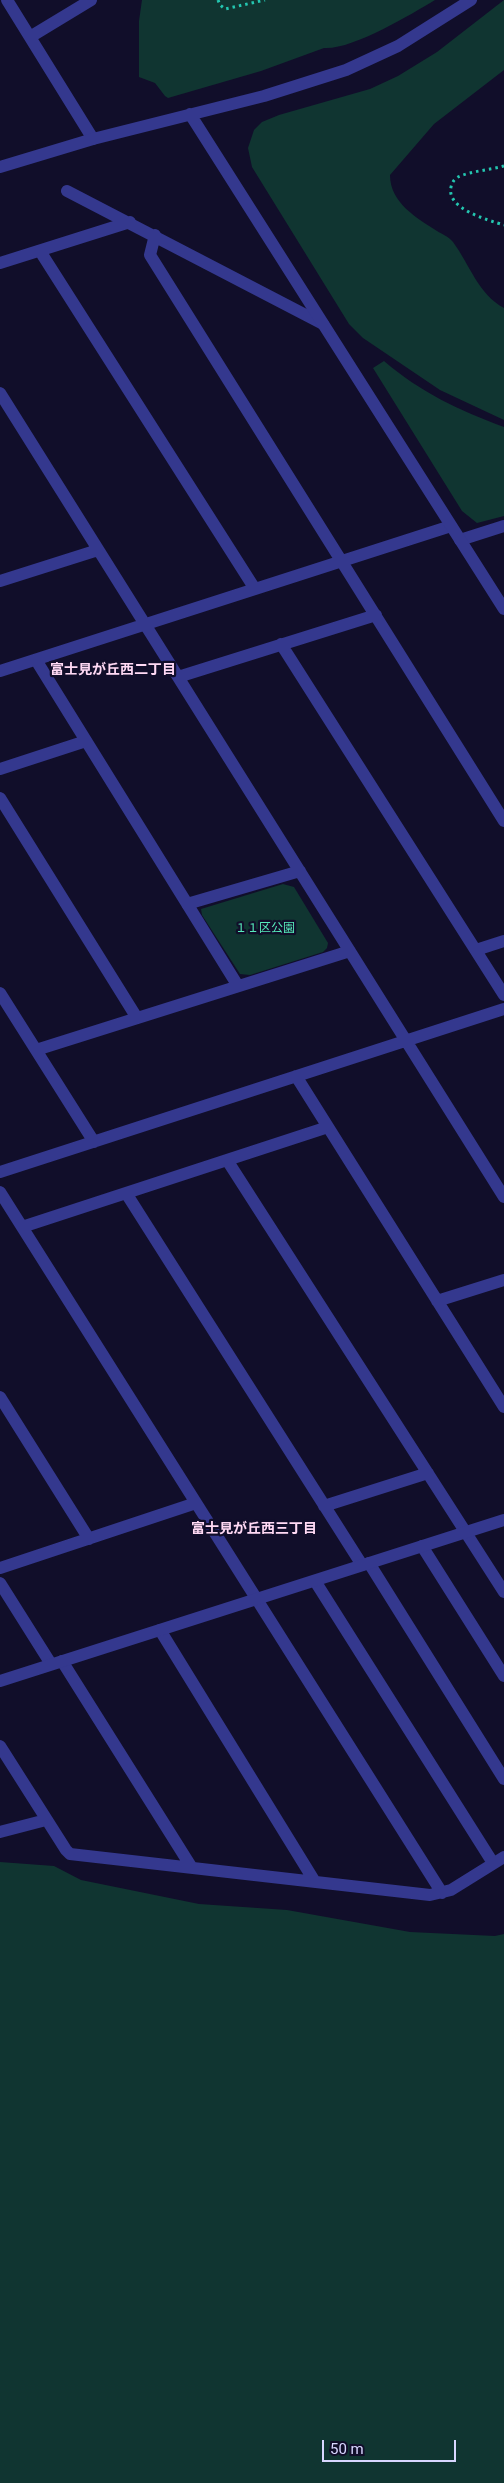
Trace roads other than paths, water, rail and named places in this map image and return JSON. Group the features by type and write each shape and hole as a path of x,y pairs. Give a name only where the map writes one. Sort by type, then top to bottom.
{"street":[{"path":"7,0 93,139"},
{"path":"30,37 91,0"},
{"path":"0,167 93,139 264,96 346,70 398,46 472,0"},
{"path":"190,114 504,610"},
{"path":"67,191 130,222 323,324"},
{"path":"0,264 130,222"},
{"path":"155,235 150,256 504,821"},
{"path":"40,250 254,590"},
{"path":"0,394 504,1197"},
{"path":"0,671 451,526"},
{"path":"460,540 504,526"},
{"path":"0,581 98,550"},
{"path":"178,677 376,615"},
{"path":"282,644 504,995"},
{"path":"36,660 238,986"},
{"path":"0,769 86,740"},
{"path":"0,798 137,1018"},
{"path":"187,904 300,871"},
{"path":"476,950 504,941"},
{"path":"36,1050 350,951"},
{"path":"0,994 94,1142"},
{"path":"0,1172 504,1009"},
{"path":"296,1076 504,1407"},
{"path":"22,1227 328,1127"},
{"path":"227,1160 504,1592"},
{"path":"0,1192 442,1893"},
{"path":"126,1193 324,1506 365,1564 504,1779"},
{"path":"436,1301 504,1280"},
{"path":"0,1397 89,1539"},
{"path":"324,1506 428,1473"},
{"path":"0,1568 196,1503"},
{"path":"0,1681 504,1520"},
{"path":"422,1546 504,1676"},
{"path":"316,1580 493,1864"},
{"path":"0,1583 56,1663 192,1868"},
{"path":"160,1630 315,1882"},
{"path":"0,1746 46,1820 70,1854 411,1893 442,1893 451,1890 504,1856"},
{"path":"0,1832 46,1820"}],"district":[{"name":"富士見が丘西二丁目","path":"113,670"},
{"name":"富士見が丘西三丁目","path":"254,1529"}],"park label":[{"name":"１１区公園","path":"265,929"}]}
